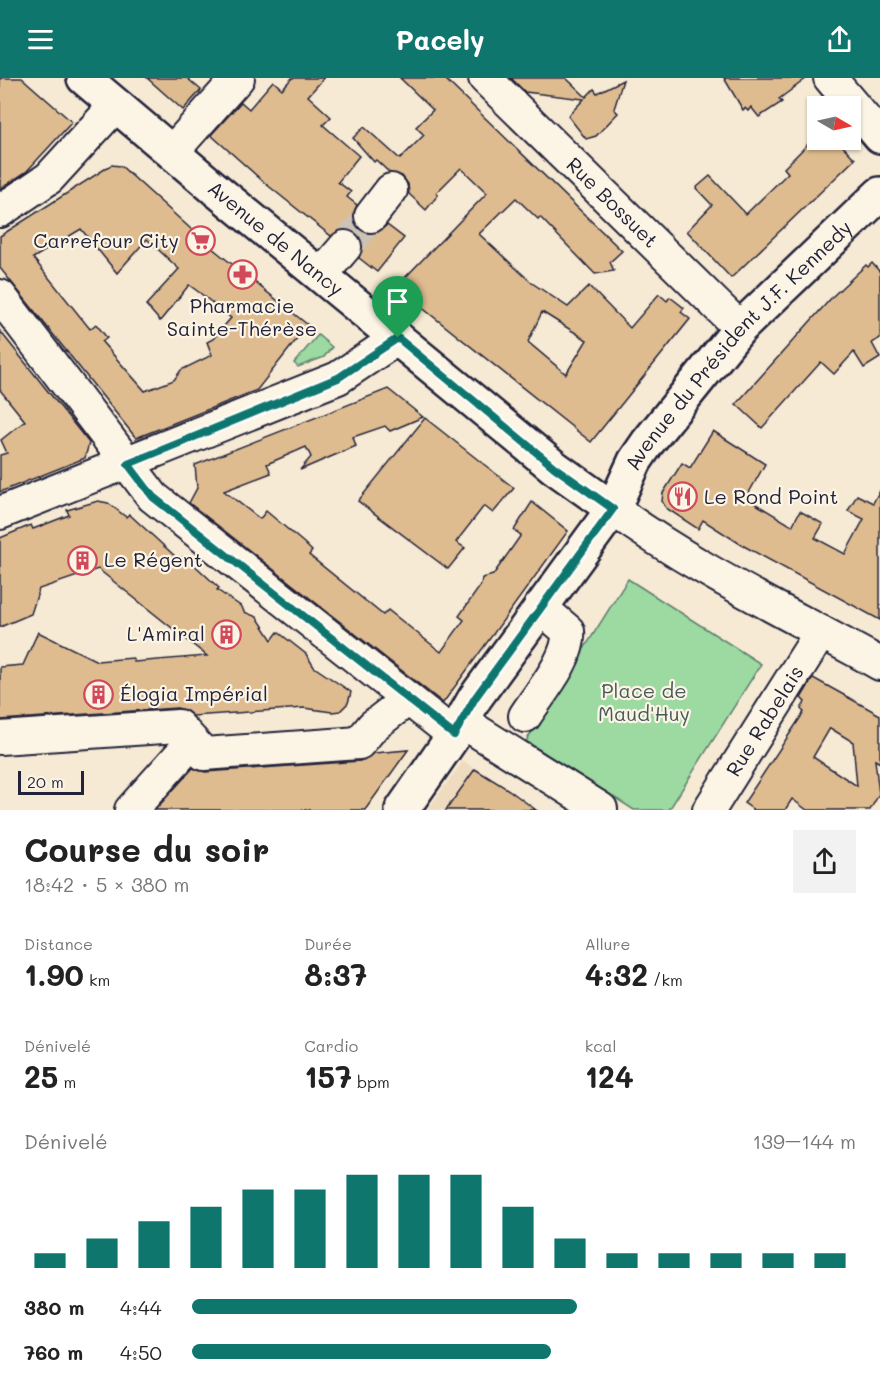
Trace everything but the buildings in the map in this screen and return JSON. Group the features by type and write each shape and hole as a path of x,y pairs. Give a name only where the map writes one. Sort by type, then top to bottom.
{"main road":[{"name":"Avenue de Nancy","path":"84,78 554,467 613,509"},
{"name":"Avenue du Président J.F. Kennedy","path":"402,810 540,607 613,509 635,461 648,442 740,328 880,194"}],"street":[{"path":"172,152 238,78"},
{"name":"Rue Bossuet","path":"485,78 740,328"},
{"path":"830,78 880,137"},
{"path":"0,211 50,178 116,105"},
{"path":"371,216 392,190"},
{"path":"321,276 345,247"},
{"path":"0,296 153,497 408,699 601,809"},
{"path":"0,513 128,464 338,378 398,338"},
{"path":"613,509 660,543 880,664"},
{"path":"525,716 565,655 570,643 568,631 540,607"},
{"name":"Rue Rabelais","path":"709,810 821,632"},
{"path":"0,738 178,726 204,754 359,743 373,726 408,699"},
{"path":"131,810 192,741"}],"shaded area":[{"path":"463,761 475,769 536,810 427,810"}],"green space":[{"path":"318,335 332,347 324,357 298,367 294,363"},
{"name":"Place de Maud'Huy","path":"628,579 761,664 669,810 634,810 526,741"}],"tunnel":[{"path":"345,247 371,216"}],"place":[{"name":"Carrefour City","path":"200,241"},
{"name":"Pharmacie Sainte-Thérèse","path":"242,275"},
{"name":"Le Rond Point","path":"683,497"},
{"name":"Le Régent","path":"83,560"},
{"name":"L'Amiral","path":"226,634"},
{"name":"Élogia Impérial","path":"99,694"}],"route":[{"path":"398,338 554,467 613,509 475,698 454,735 153,497 128,464 338,378 398,338"}]}
